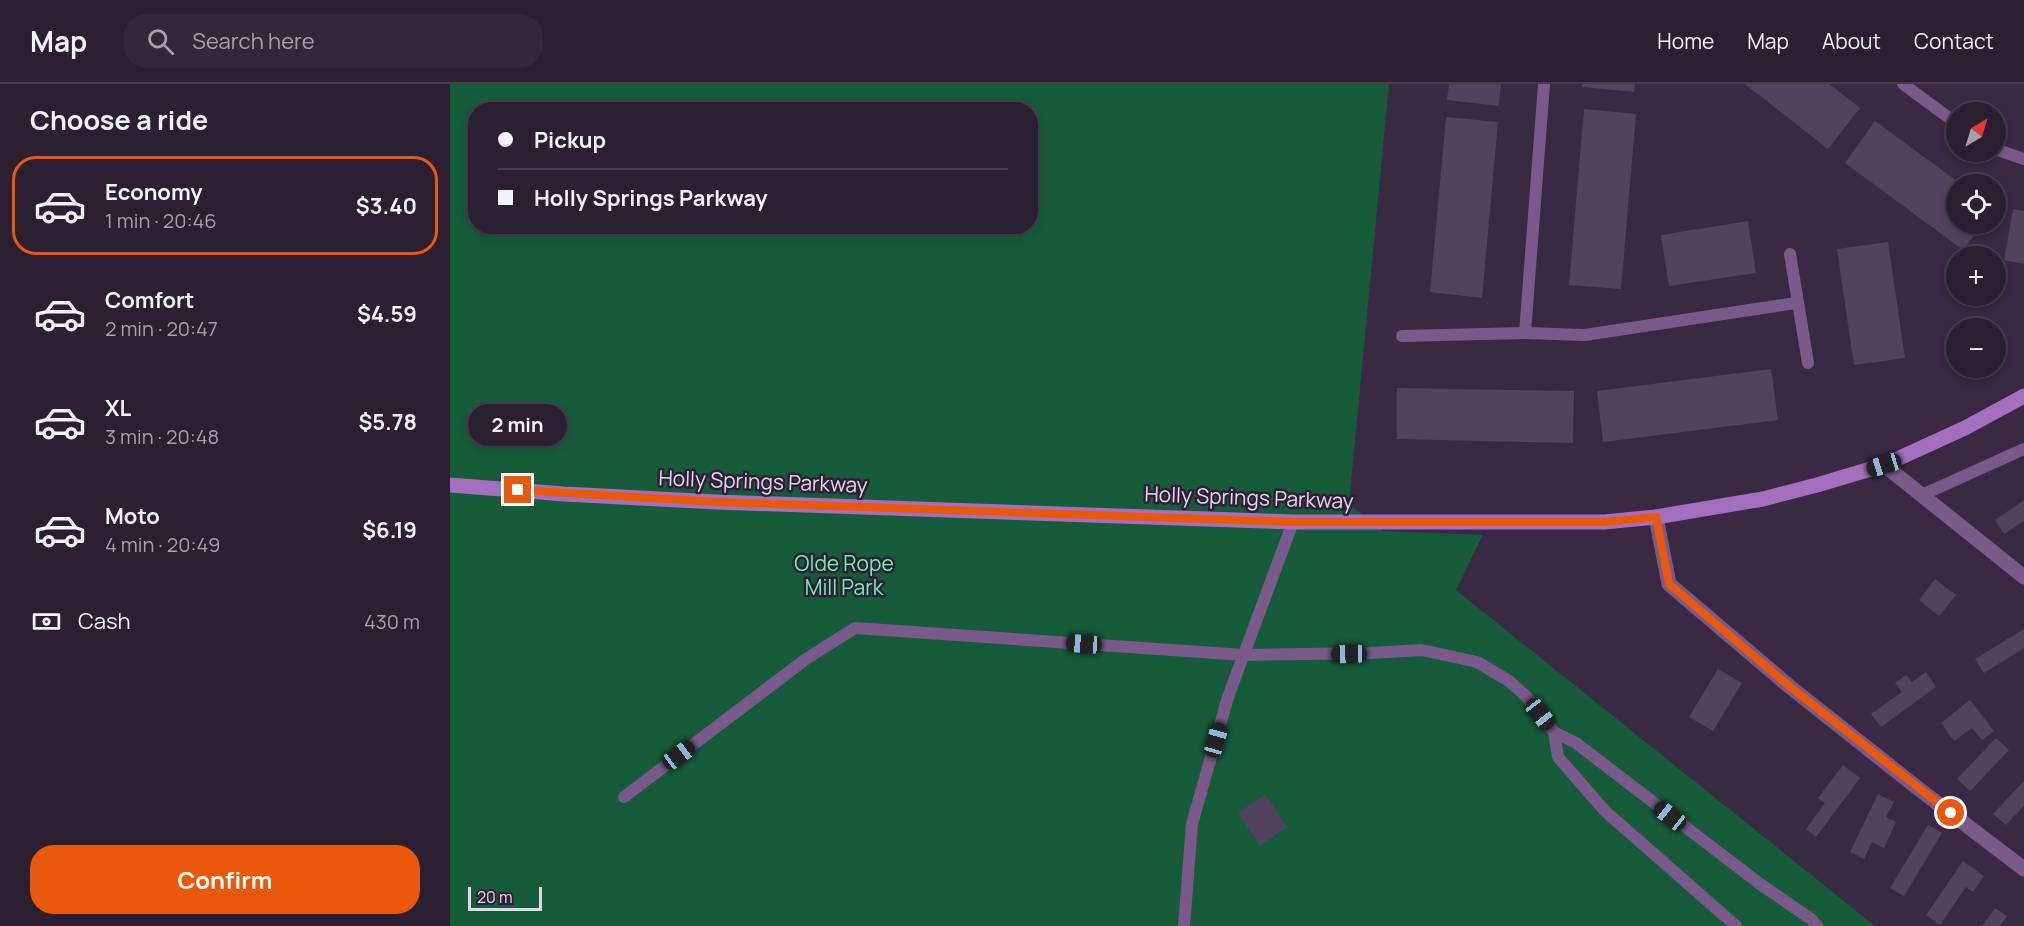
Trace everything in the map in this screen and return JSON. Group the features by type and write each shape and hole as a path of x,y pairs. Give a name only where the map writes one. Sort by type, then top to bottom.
{"main road":[{"name":"Holly Springs Parkway","path":"450,485 717,502 1293,522 1604,522 1656,517 1763,499 1884,465 1965,428 2024,396"}],"street":[{"path":"1884,465 2024,577"},
{"path":"1656,517 1669,584 1798,693 1915,786 2024,868"}],"lane":[{"path":"1525,333 1544,84"},
{"path":"1903,84 1946,116"},
{"path":"2006,154 2024,159"},
{"path":"1790,254 1796,303 1808,363"},
{"path":"1402,336 1525,333 1585,335 1796,303"},
{"path":"1922,495 2024,449"},
{"path":"1184,926 1192,824 1228,698 1293,522"},
{"path":"624,796 806,659 855,628 1244,655 1422,650 1477,662 1509,681 1526,696 1554,732 1576,743 1760,884 1811,919 1817,926"},
{"path":"1554,732 1558,757 1605,811 1736,926"}],"green space":[{"name":"Olde Rope Mill Park","path":"450,84 1389,84 1349,504 1383,531 1483,535 1456,590 1875,926 450,926"}],"building":[{"path":"1449,84 1501,84 1499,106 1447,100"},
{"path":"1582,84 1635,84 1634,92 1582,87"},
{"path":"1745,84 1829,84 1860,108 1828,149"},
{"path":"1584,109 1636,114 1621,289 1569,285"},
{"path":"1446,117 1498,122 1482,298 1430,292"},
{"path":"1875,121 1947,174 1946,234 1975,234 1966,246 1958,246 1845,163"},
{"path":"2013,209 2024,211 2024,264 2006,260"},
{"path":"1748,221 1756,273 1669,286 1661,235"},
{"path":"1888,242 1905,358 1854,365 1837,249"},
{"path":"1771,369 1778,420 1603,442 1597,391"},
{"path":"1397,388 1574,391 1573,443 1397,439"},
{"path":"2024,500 2024,521 2004,534 1995,520"},
{"path":"1935,579 1956,595 1939,616 1919,600"},
{"path":"2024,629 2024,648 1984,673 1975,659"},
{"path":"1718,669 1742,683 1713,731 1689,717"},
{"path":"1926,672 1936,687 1881,727 1871,714 1902,692 1895,683 1906,675 1912,682"},
{"path":"1970,700 1994,731 1982,740 1972,728 1954,741 1941,723"},
{"path":"1996,738 2009,750 1970,791 1957,779"},
{"path":"1843,765 1860,778 1816,837 1806,829 1825,803 1818,798"},
{"path":"2024,781 2024,806 2006,825 1993,814"},
{"path":"1265,794 1287,827 1260,846 1238,813"},
{"path":"1878,794 1894,802 1886,817 1896,822 1884,848 1872,842 1864,859 1850,852"},
{"path":"1928,825 1942,833 1904,896 1890,888"},
{"path":"1963,861 1984,876 1973,892 1966,887 1940,925 1926,915"},
{"path":"1995,908 2007,916 2000,926 1982,926"}],"route":[{"path":"518,490 717,502 1293,522 1604,522 1656,517 1669,584 1789,686 1951,813"}]}
